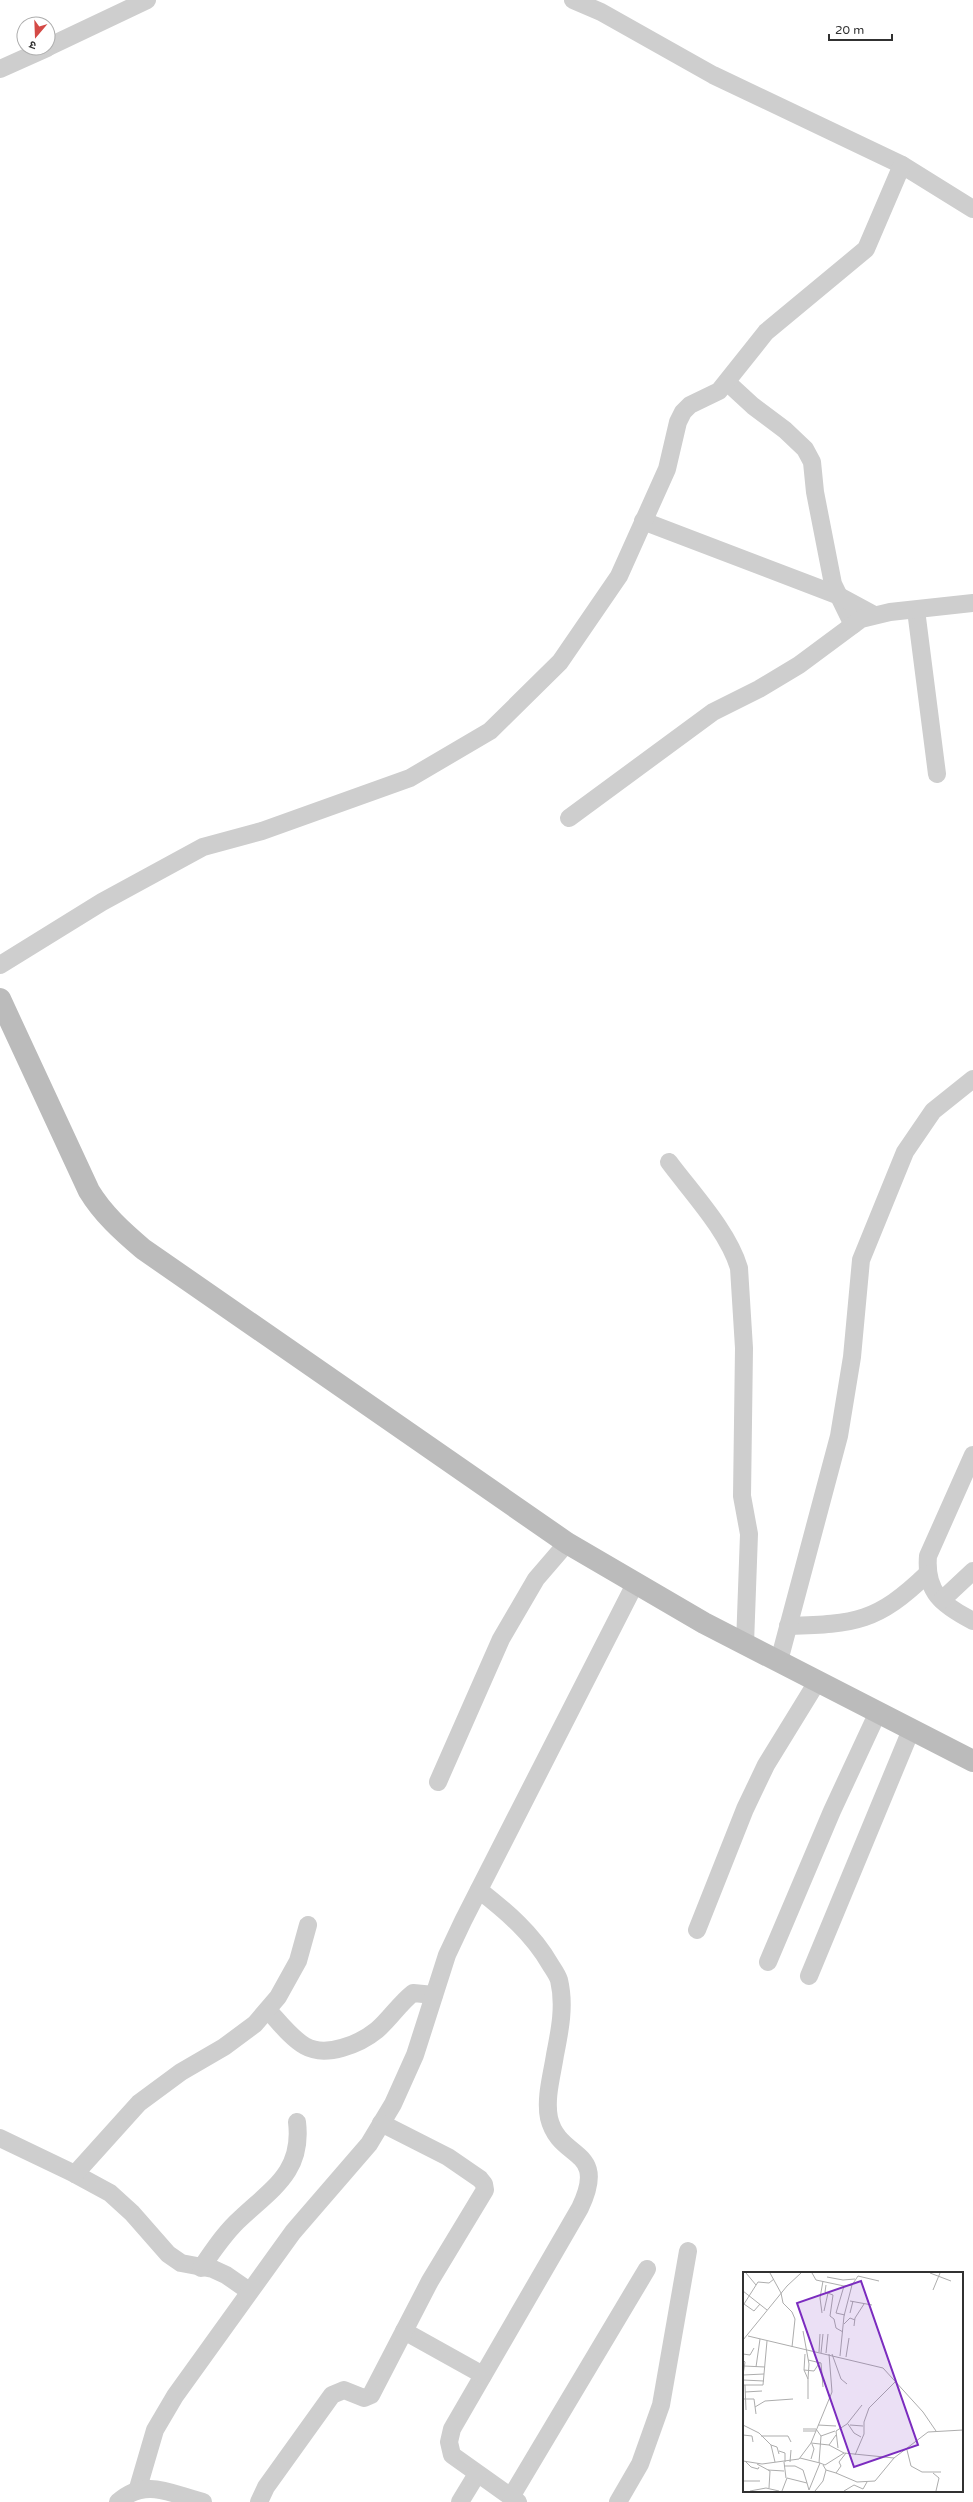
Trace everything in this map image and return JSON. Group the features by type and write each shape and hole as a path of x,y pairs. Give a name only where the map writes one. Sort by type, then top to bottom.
{"street":[{"path":"56,44 147,0"},
{"path":"573,0 606,6 713,75 902,165 973,209"},
{"path":"0,69 29,56"},
{"path":"0,965 102,902 203,847 262,831 410,778 490,731 560,662 619,576 667,469 678,422 682,412 690,405 709,397 728,383 766,332 866,249 902,165"},
{"path":"728,383 753,406 785,430 805,449 812,462 815,492 837,595 853,625"},
{"path":"643,521 837,595 874,615"},
{"path":"569,818 713,712 759,689 799,665 853,625 874,615 973,603"},
{"path":"916,610 937,774"},
{"path":"0,999 89,1191 99,1207 143,1249 202,1292 568,1543 635,1584 745,1644 973,1761"},
{"path":"779,1661 839,1436 852,1357 861,1260 905,1152 933,1111 973,1079"},
{"path":"668,1162 708,1214 735,1255 739,1268 744,1348 742,1496 749,1534 745,1644"},
{"path":"973,1455 928,1556 926,1574 932,1590 942,1600 973,1621"},
{"path":"438,1782 500,1639 536,1579 568,1543"},
{"path":"942,1600 973,1571"},
{"path":"788,1626 838,1625 867,1617 889,1606 926,1574"},
{"path":"138,2488 156,2430 175,2396 249,2291 326,2192 368,2144 393,2104 415,2055 447,1955 635,1584"},
{"path":"696,1930 745,1809 766,1765 817,1682"},
{"path":"768,1962 832,1811 878,1712"},
{"path":"809,1976 911,1730"},
{"path":"479,1890 518,1922 540,1947 559,1979 562,2015 548,2096 549,2119 557,2136 580,2156 591,2175 589,2190 580,2208 452,2428 449,2442 452,2455 514,2500 647,2269"},
{"path":"75,2174 139,2103 181,2072 224,2047 255,2024 278,1997 298,1961 308,1924"},
{"path":"268,2010 297,2040 313,2049 324,2050 342,2048 359,2042 376,2031 413,1993 434,1995"},
{"path":"201,2268 220,2241 240,2218 271,2192 287,2173 296,2158 299,2138 297,2122"},
{"path":"259,2502 266,2488 332,2395 344,2390 364,2398 371,2395 430,2281 485,2190 484,2184 480,2179 448,2157 381,2123"},
{"path":"0,2138 75,2174 110,2193 132,2212 168,2254 182,2263 201,2268 213,2269 226,2275 249,2291"},
{"path":"618,2502 640,2464 661,2405 688,2251"},
{"path":"404,2331 484,2375"},
{"path":"460,2502 477,2474"},
{"path":"118,2502 138,2488 156,2488 203,2502"}]}
